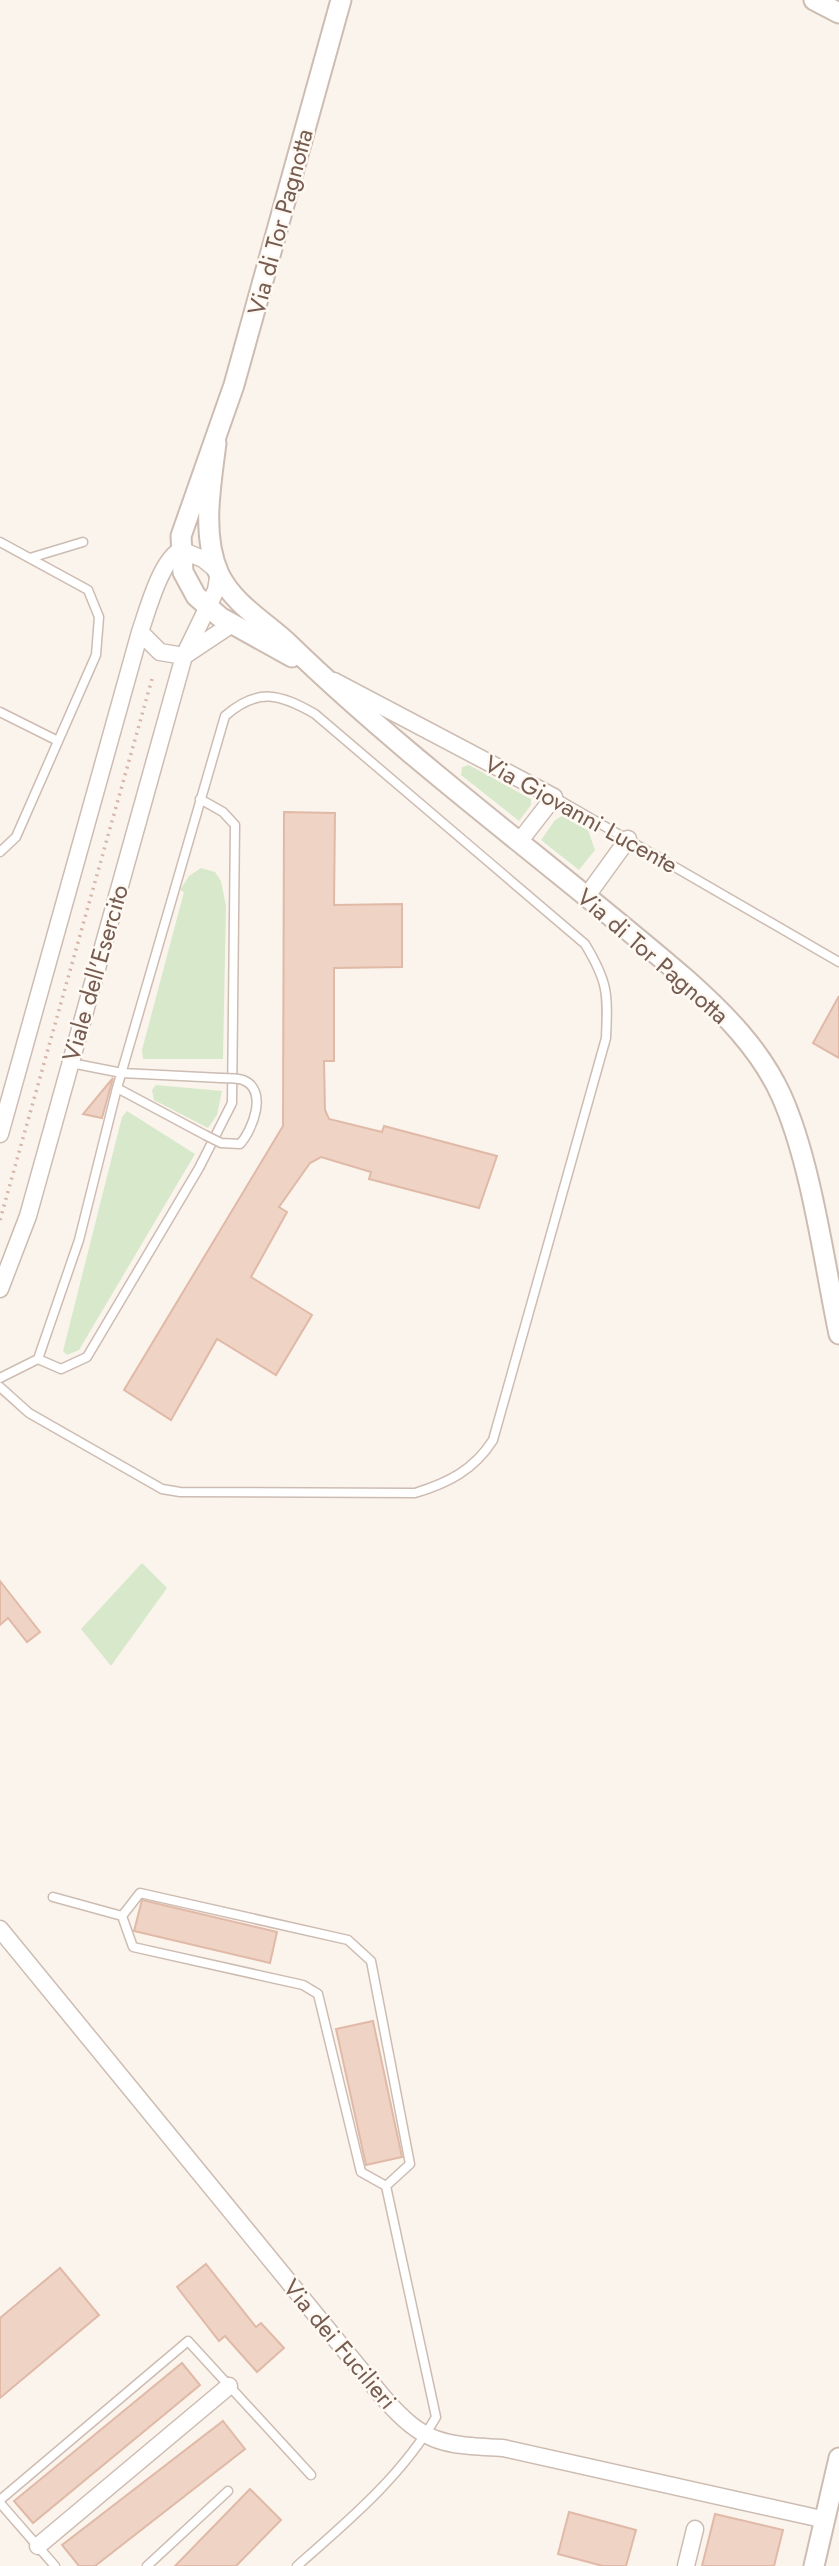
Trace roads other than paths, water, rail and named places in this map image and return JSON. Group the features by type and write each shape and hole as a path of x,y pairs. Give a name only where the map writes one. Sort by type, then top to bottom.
{"street":[{"name":"Via di Tor Pagnotta","path":"319,673 206,607 187,582 181,550 186,518 216,443 341,0"},
{"path":"814,0 839,13"},
{"name":"Via di Tor Pagnotta","path":"216,443 209,525 219,572 240,601 319,673 713,1004 743,1036 771,1077 793,1129 839,1334"},
{"path":"181,550 203,559 219,572"},
{"name":"Viale dell'Esercito","path":"0,1134 140,632 161,576 172,556 181,550"},
{"name":"Viale dell'Esercito","path":"0,1289 7,1252 70,1063 184,656 216,590 219,572"},
{"path":"140,632 160,652 184,656 232,624"},
{"name":"Via Giovanni Lucente","path":"319,673 554,797"},
{"path":"519,842 554,797"},
{"path":"586,897 628,839"},
{"name":"Via dei Fucilieri","path":"0,1929 383,2396 413,2428 425,2436 453,2444 503,2448 826,2520"},
{"path":"38,2546 229,2386"},
{"path":"814,2566 839,2458"},
{"path":"686,2566 695,2529"}],"lane":[{"path":"0,541 88,590 99,617 96,655 16,837 0,852"},
{"path":"30,558 83,542"},
{"path":"0,1378 38,1359 79,1240 117,1088 225,716 244,699 267,696 289,699 316,714 585,944 604,975 608,1007 606,1038 492,1440 483,1455 469,1468 445,1484 415,1493 180,1492 162,1489 29,1413 0,1387"},
{"path":"0,712 58,741"},
{"name":"Via Giovanni Lucente","path":"554,797 839,962"},
{"path":"38,1359 61,1369 87,1357 199,1168 232,1103 235,825 223,812 200,799"},
{"path":"70,1063 122,1073 242,1080 253,1090 256,1114 249,1135 240,1144 220,1143 117,1088"},
{"path":"121,1916 141,1893 348,1940 371,1961 410,2164 386,2186"},
{"path":"53,1897 121,1916"},
{"path":"121,1916 133,1947 303,1985 318,1994 361,2172 386,2186 436,2417 425,2436 368,2504 297,2566"},
{"path":"55,2566 0,2502 188,2341 311,2475"},
{"path":"147,2566 228,2491"}]}
